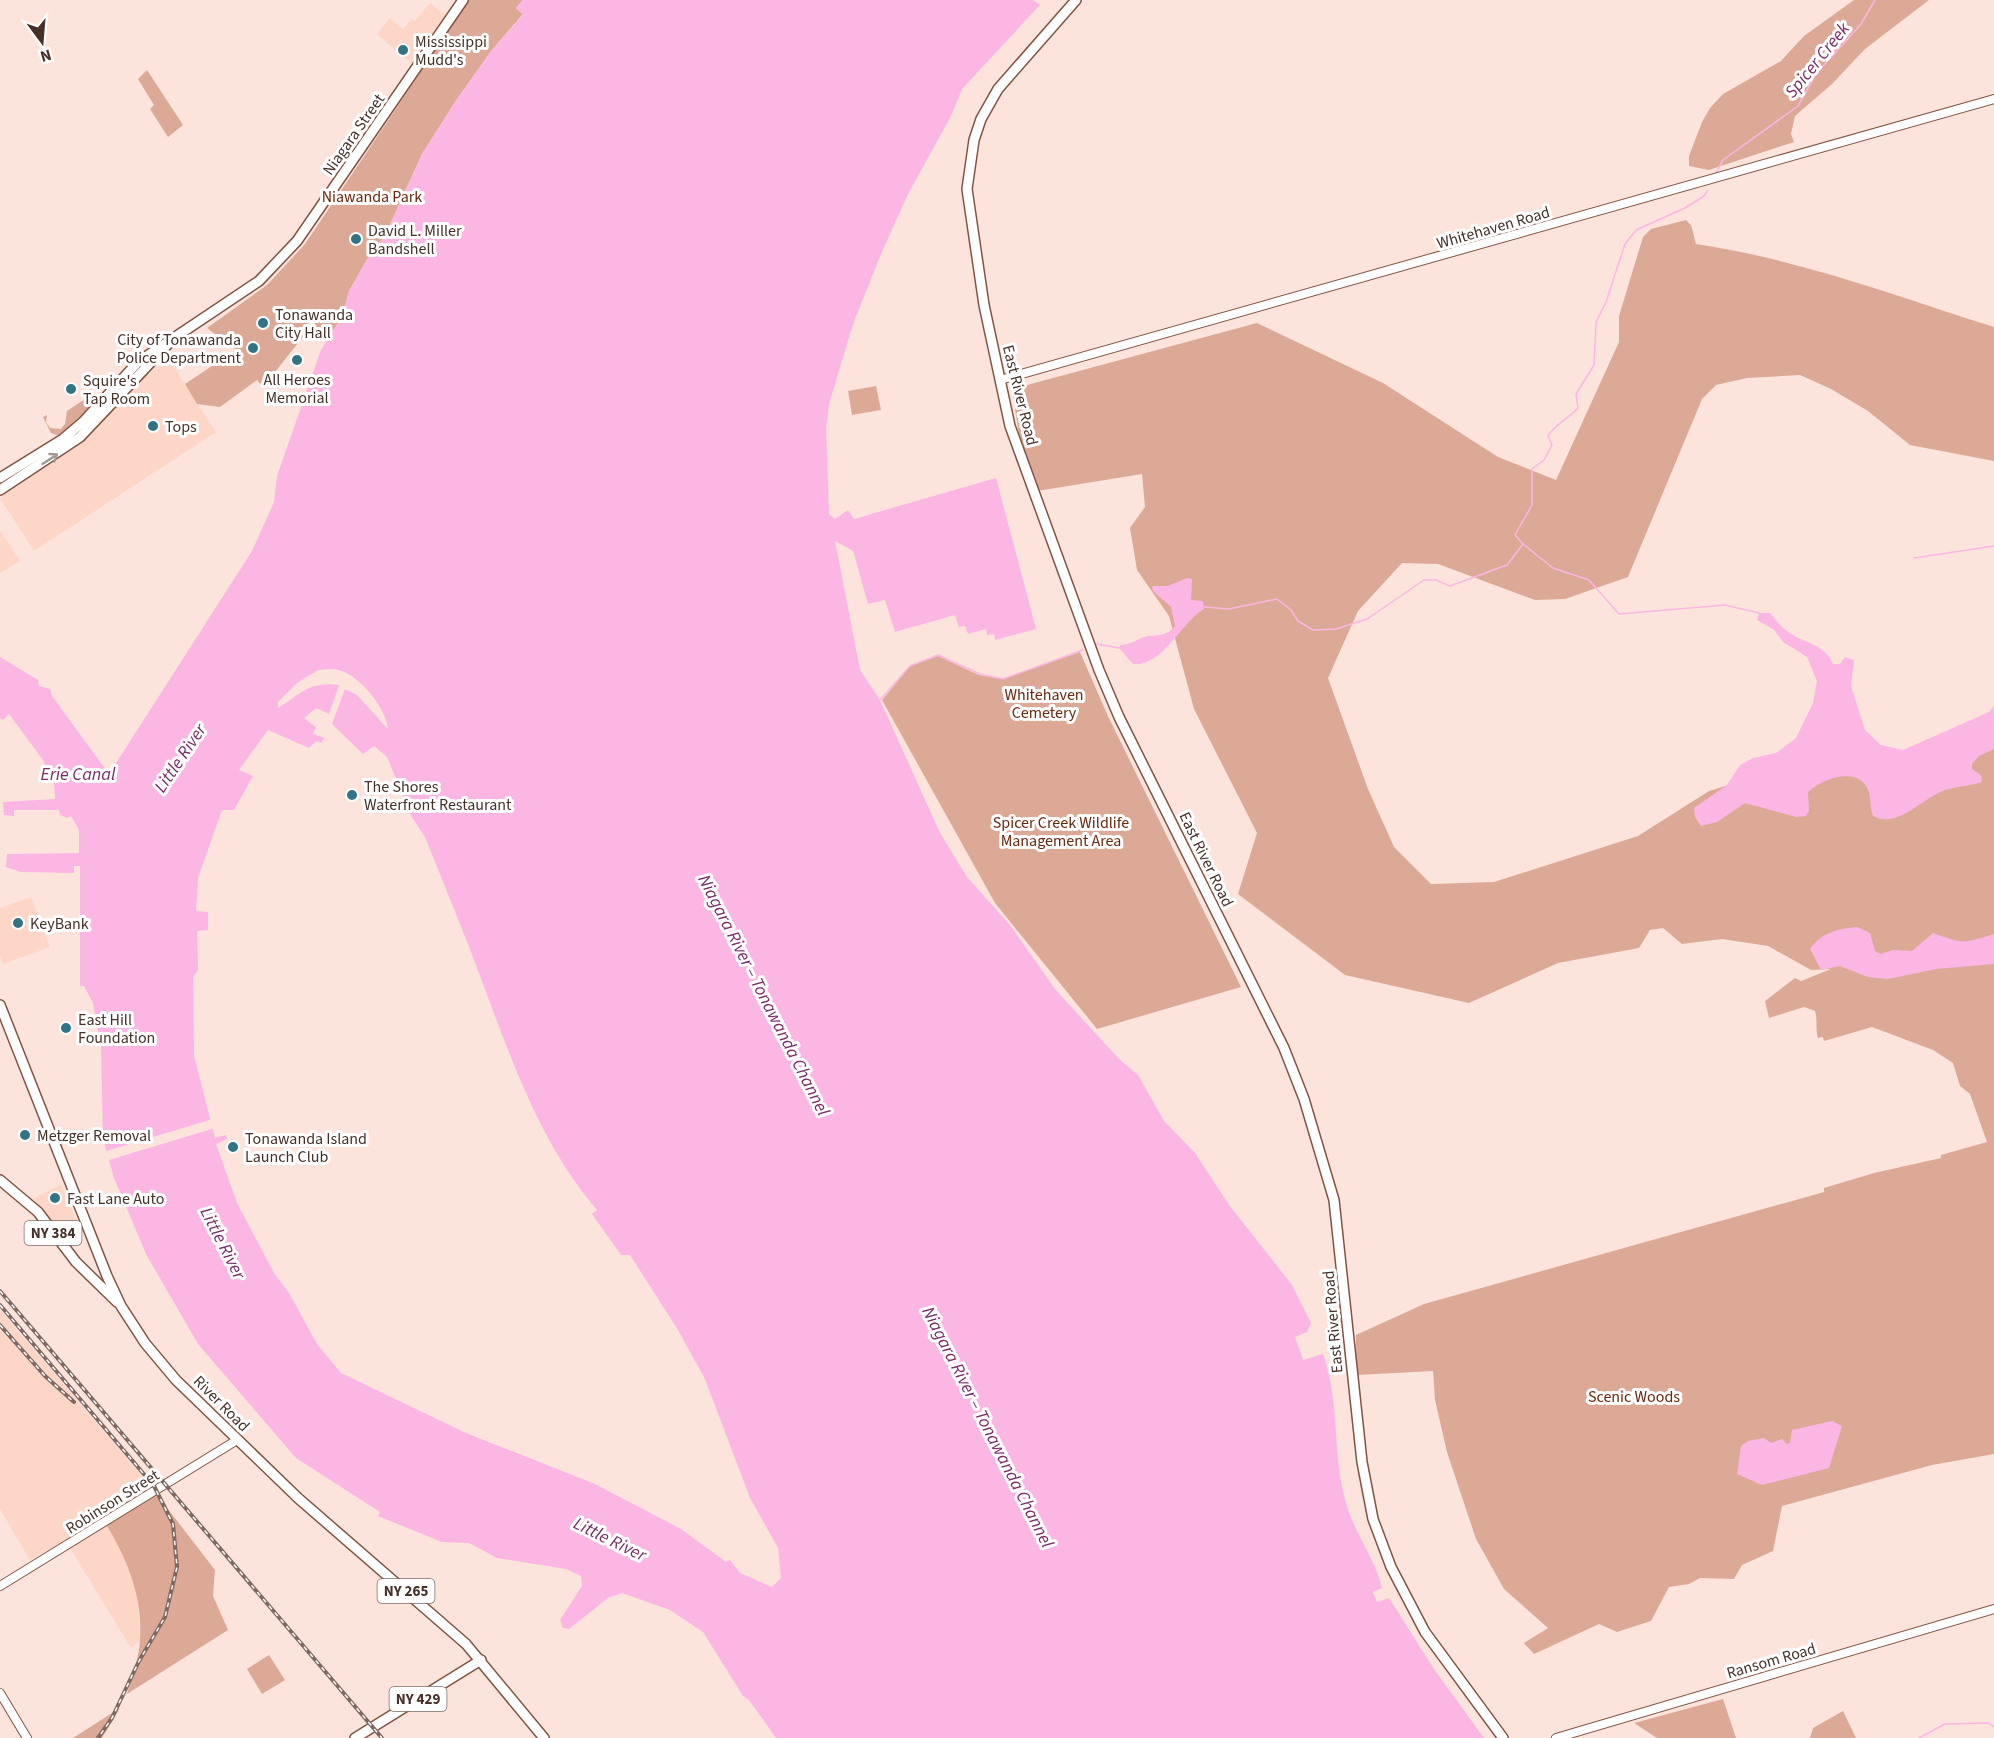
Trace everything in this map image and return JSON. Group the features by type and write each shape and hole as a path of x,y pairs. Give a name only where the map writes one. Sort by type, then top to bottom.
{"main road":[{"name":"Niagara Street","path":"0,478 73,431 138,362 256,283 279,262 297,241 463,0"},
{"name":"East River Road","path":"1076,0 998,89 981,119 971,152 967,189 971,231 1000,380 1020,455 1109,694 1284,1048 1304,1099 1329,1178 1337,1215 1362,1462 1370,1507 1379,1538 1425,1632 1503,1738"},
{"name":"Niagara Street","path":"0,490 80,437 171,341"},
{"name":"River Road","path":"0,1005 107,1276 121,1306 156,1358 298,1498 441,1621 481,1660 544,1738"},
{"name":"NY 384","path":"0,1180 23,1198 76,1262 121,1306"},
{"name":"NY 429","path":"355,1738 481,1660"}],"street":[{"name":"Whitehaven Road","path":"1000,380 1994,99"},
{"name":"Robinson Street","path":"0,1586 237,1440"},
{"name":"Ransom Road","path":"1556,1738 1994,1609"},
{"path":"0,1693 27,1738"}],"shaded area":[{"path":"430,3 445,15 412,64 377,34 390,18 403,29 412,19 415,21"},
{"path":"169,359 216,432 34,551 0,498 88,438 145,377"},
{"path":"0,530 20,561 0,573"},
{"path":"31,897 50,947 3,964 0,956 0,908"},
{"path":"61,1184 82,1234 69,1240 33,1199"},
{"path":"0,1310 151,1487 103,1519 125,1555 137,1589 140,1641 131,1648 65,1540 30,1560 0,1509"}],"green space":[{"name":"Niawanda Park","path":"469,0 523,0 516,8 523,14 492,50 422,154 384,238 373,249 349,291 342,317 328,338 317,330 313,317 303,331 306,333 263,387 257,380 220,407 197,404 185,384 236,350 207,328 267,285 305,244"},
{"path":"1854,0 1929,0 1865,49 1832,84 1795,116 1791,134 1794,142 1709,170 1689,166 1689,156 1702,122 1710,108 1723,94 1781,61 1804,36"},
{"path":"147,70 183,125 168,137 150,109 154,105 138,79"},
{"name":"Scenic Woods","path":"1686,220 1691,225 1696,244 1809,269 1994,327 1994,461 1910,445 1868,411 1831,389 1800,375 1747,378 1716,385 1702,399 1628,577 1565,599 1535,600 1438,564 1402,563 1358,611 1328,678 1368,789 1394,847 1431,884 1494,882 1638,836 1709,791 1789,766 1913,754 1994,728 1994,1454 1932,1465 1782,1506 1773,1551 1742,1565 1734,1579 1700,1578 1689,1584 1669,1587 1651,1621 1617,1632 1599,1624 1534,1654 1524,1643 1548,1628 1504,1589 1476,1539 1447,1452 1435,1400 1433,1371 1357,1375 1354,1350 1356,1349 1356,1335 1424,1304 1824,1192 1824,1188 1874,1173 1941,1158 1941,1155 1987,1142 1970,1094 1960,1086 1953,1063 1933,1050 1872,1027 1824,1041 1823,1037 1818,1038 1815,1011 1804,1007 1769,1018 1765,1001 1795,978 1801,981 1831,969 1811,970 1768,946 1722,939 1682,944 1663,928 1650,930 1639,948 1558,963 1469,1003 1345,975 1238,894 1257,833 1194,709 1169,616 1137,570 1130,528 1145,507 1142,474 1037,491 1019,435 1012,389 1257,323 1383,383 1498,457 1556,480 1619,342 1619,316 1643,237 1651,229"},
{"path":"876,386 881,410 852,415 848,391"},
{"path":"85,399 92,400 92,408 59,436 51,433 43,417 47,415 46,422 50,428 61,429 65,424 67,411"},
{"name":"Spicer Creek Wildlife Management Area","path":"1080,652 1107,714 1241,987 1097,1029 995,903 882,700 910,666 938,656 979,675 1003,679"},
{"path":"151,1487 215,1570 213,1596 228,1630 127,1694 139,1647 139,1607 126,1562 103,1519"},
{"path":"269,1655 285,1680 262,1694 247,1669"},
{"path":"1723,1699 1736,1738 1657,1738 1634,1723"},
{"path":"120,1708 102,1738 73,1738"},
{"path":"1843,1711 1856,1738 1810,1738 1813,1728"}],"water":[{"path":"523,0 1033,0 1040,5 962,89 951,116 908,194 853,324 829,404 826,428 829,514 835,519 848,510 854,519 996,478 1036,629 995,640 994,634 987,635 986,629 968,634 965,626 959,627 955,615 895,632 885,600 868,604 853,551 835,541 860,670 880,700 940,833 967,877 1010,925 1055,989 1119,1059 1138,1075 1164,1121 1195,1153 1229,1205 1292,1285 1311,1323 1307,1332 1295,1337 1303,1360 1323,1354 1328,1372 1339,1466 1346,1503 1379,1577 1382,1588 1373,1592 1377,1602 1389,1598 1434,1669 1484,1738 776,1738 749,1700 743,1696 703,1632 670,1610 622,1593 608,1598 569,1629 563,1628 560,1620 582,1586 581,1576 566,1569 497,1558 469,1543 442,1542 378,1516 380,1512 296,1458 198,1344 146,1254 114,1178 103,1139 101,1047 93,1003 84,986 80,986 80,866 74,866 74,873 21,872 6,867 7,854 79,853 79,830 71,816 67,818 60,815 59,810 14,810 14,816 4,815 3,802 55,799 54,783 43,760 9,714 3,720 0,718 0,657 38,680 39,686 50,689 52,696 109,774 252,551 274,502 277,476 321,350 342,317 349,291 373,249 384,238 422,154 492,50 523,15 516,8","holes":["336,669 355,678 371,694 382,712 388,729 357,695 345,689 332,724 363,754 374,746 387,757 411,816 425,837 515,1067 542,1127 558,1156 597,1210 592,1214 621,1255 630,1255 678,1330 705,1379 750,1498 778,1548 781,1578 772,1587 740,1573 730,1560 726,1562 681,1529 595,1484 466,1433 341,1373 317,1344 289,1293 274,1273 237,1203 216,1144 227,1139 226,1135 215,1138 194,1056 193,977 198,970 197,931 208,930 208,912 196,911 198,878 222,810 234,810 253,776 239,770 268,730 309,748 316,741 321,743 324,738 313,734 316,727 304,718 316,708 329,714 339,685 313,687 278,708 278,702 297,683 318,670"]},
{"path":"1187,578 1192,579 1191,600 1203,601 1204,609 1154,658 1144,663 1133,664 1119,648 1120,645 1166,633 1175,626 1171,607 1153,591 1152,586 1168,586"},
{"path":"1759,613 1770,613 1787,631 1819,647 1833,664 1840,664 1845,657 1854,660 1851,686 1865,730 1881,745 1903,750 1989,712 1994,706 1994,749 1979,756 1972,764 1972,769 1981,775 1982,782 1945,790 1901,816 1882,819 1873,816 1869,792 1864,784 1850,776 1841,777 1823,782 1808,792 1809,811 1806,816 1796,817 1745,803 1717,822 1701,826 1695,817 1694,808 1727,785 1740,765 1753,758 1776,753 1796,738 1813,703 1817,681 1807,657 1783,642 1774,630 1757,620"},
{"path":"1857,927 1870,933 1875,951 1881,954 1893,950 1912,951 1933,933 1963,941 1994,934 1994,964 1936,969 1888,979 1868,977 1840,966 1821,970 1810,949 1815,943 1831,932"},
{"path":"1832,1421 1842,1426 1829,1468 1762,1485 1737,1474 1741,1446 1748,1441 1764,1438 1771,1443 1782,1439 1787,1444 1790,1443 1792,1430"}],"pier":[{"path":"213,1119 215,1128 106,1161 103,1152"}],"waterway":[{"name":"Spicer Creek","path":"1716,173 1723,160 1798,106 1816,74 1861,24 1875,0"},
{"name":"Spicer Creek","path":"1204,607 1229,609 1277,599 1291,610 1298,621 1313,630 1336,629 1367,619 1424,580 1436,580 1450,586 1507,565 1523,544 1515,535 1532,505 1532,469 1544,460 1552,445 1548,436 1551,432 1578,408 1576,394 1594,365 1596,322 1606,302 1625,244 1636,230 1685,208 1704,196 1707,191"},
{"path":"1523,544 1553,568 1589,580 1619,614 1725,605 1759,613"},
{"path":"1914,558 1994,546"},
{"name":"Spicer Creek","path":"1096,644 1119,648"},
{"name":"Spicer Creek","path":"880,700 910,666 938,655 980,674 1003,679 1083,650"},
{"path":"1919,1738 1945,1724 1988,1723 1994,1727"}],"railway":[{"path":"0,1291 382,1738"},
{"path":"0,1305 154,1486 173,1524 177,1567 165,1617 139,1661 112,1718 98,1738"},
{"path":"0,1325 45,1376 74,1402"}],"place":[{"name":"Mississippi Mudd's","path":"403,50"},
{"name":"David L. Miller Bandshell","path":"356,239"},
{"name":"Tonawanda City Hall","path":"263,323"},
{"name":"City of Tonawanda Police Department","path":"253,348"},
{"name":"All Heroes Memorial","path":"297,360"},
{"name":"Squire's Tap Room","path":"71,389"},
{"name":"Tops","path":"153,426"},
{"name":"The Shores Waterfront Restaurant","path":"352,795"},
{"name":"KeyBank","path":"18,923"},
{"name":"East Hill Foundation","path":"66,1028"},
{"name":"Metzger Removal","path":"25,1135"},
{"name":"Tonawanda Island Launch Club","path":"233,1147"},
{"name":"Fast Lane Auto","path":"55,1198"}],"park label":[{"name":"Whitehaven Cemetery","path":"1044,703"}],"water label":[{"name":"Little River","path":"180,758"},
{"name":"Erie Canal","path":"78,774"},
{"name":"Niagara River – Tonawanda Channel","path":"764,995"},
{"name":"Little River","path":"223,1243"},
{"name":"Niagara River – Tonawanda Channel","path":"988,1427"},
{"name":"Little River","path":"610,1539"}]}
